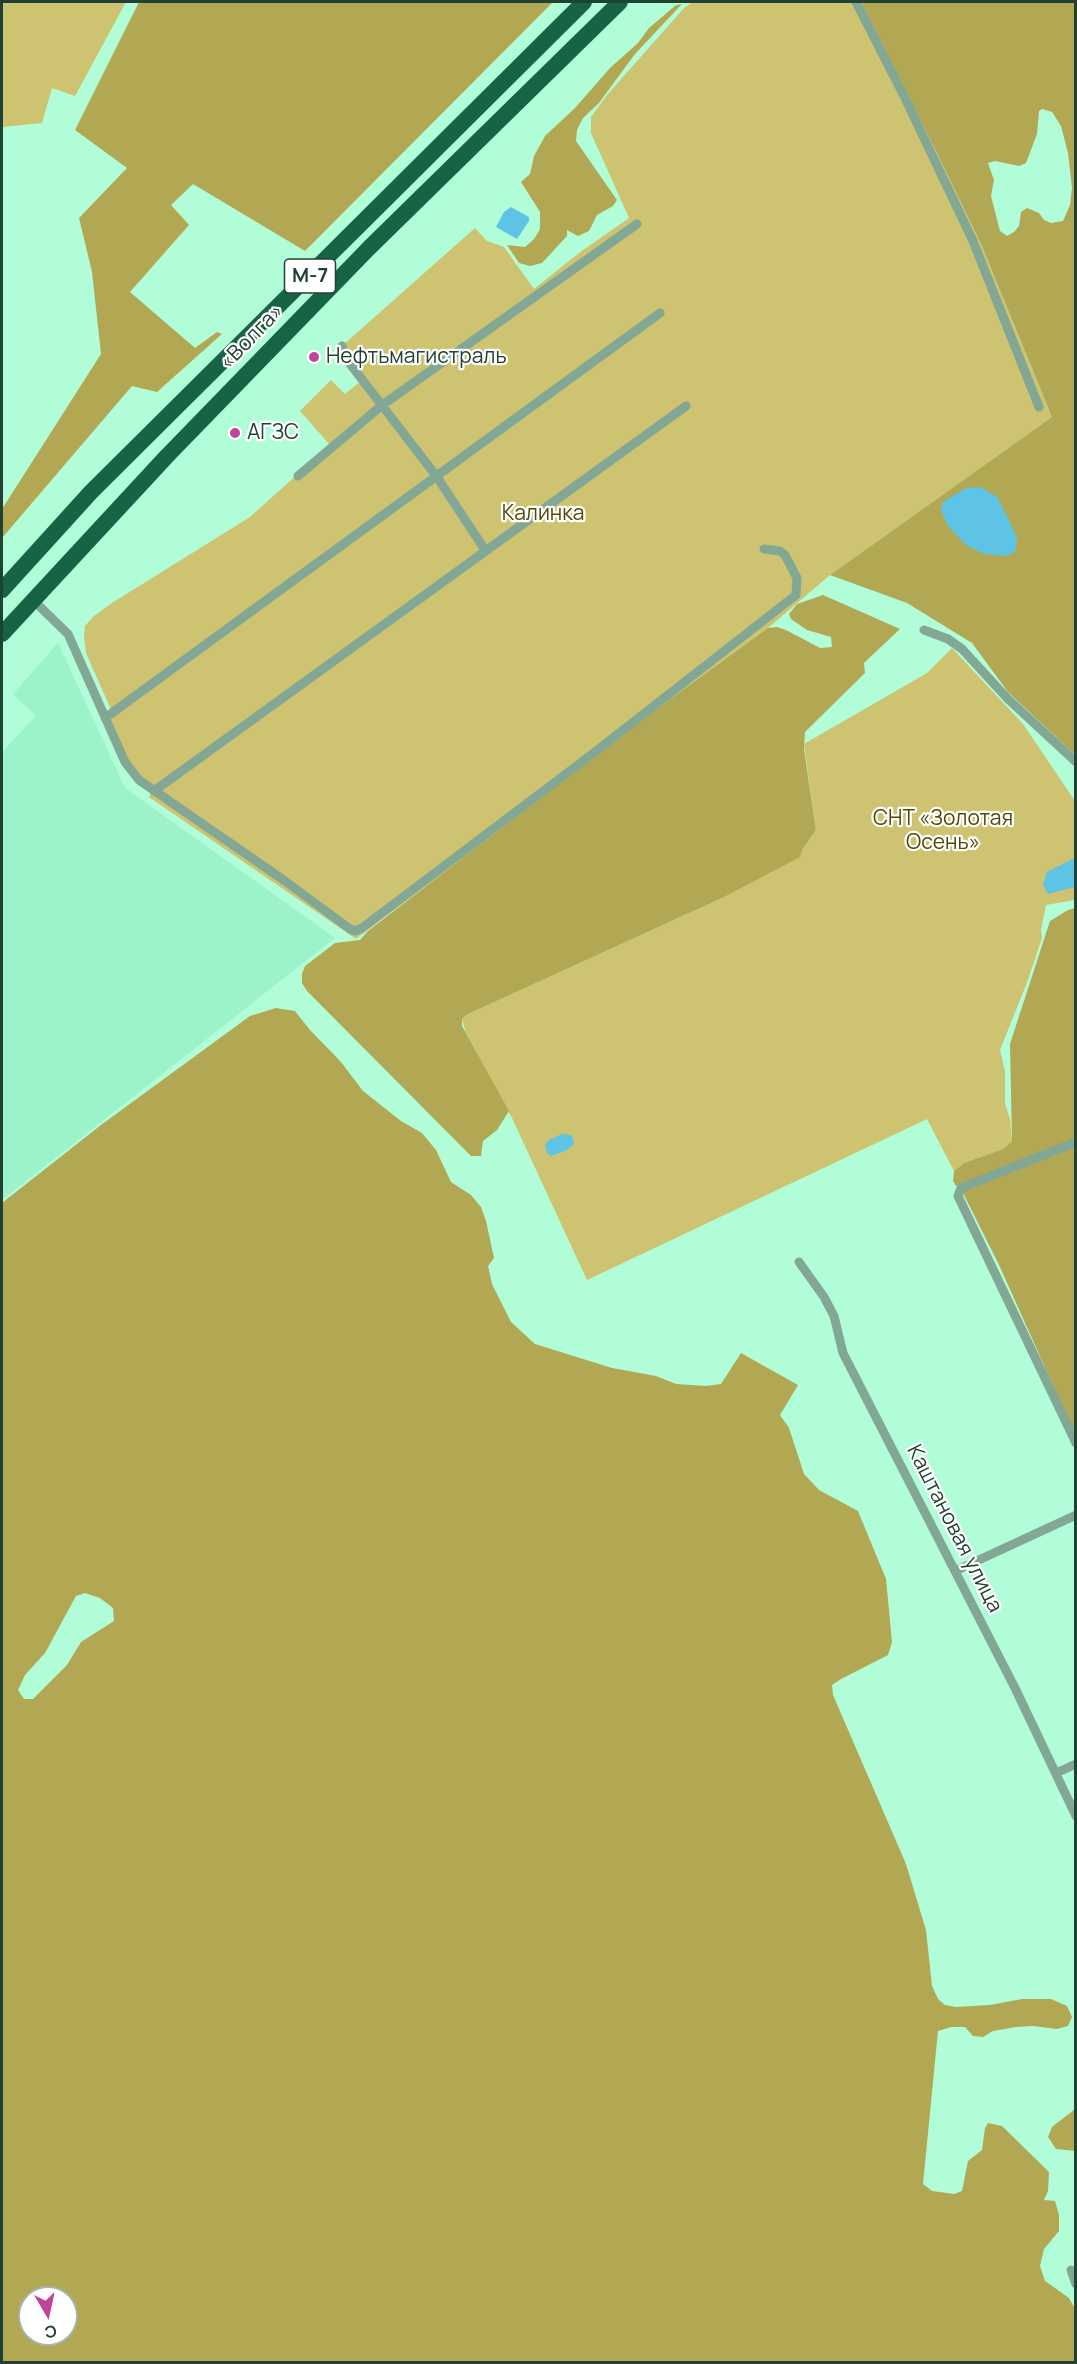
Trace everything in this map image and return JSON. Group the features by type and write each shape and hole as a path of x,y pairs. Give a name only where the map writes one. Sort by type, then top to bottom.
{"highway":[{"name":"«Волга»","path":"2,590 91,492 584,2"},
{"name":"«Волга»","path":"2,634 167,456 369,248 620,2"}],"street":[{"path":"856,2 974,241 1039,407"},
{"path":"298,476 381,406 637,224"},
{"path":"105,718 660,313"},
{"path":"342,346 344,356 436,477 486,550"},
{"path":"154,791 686,406"},
{"path":"33,600 68,634 125,762 139,780 356,931 601,748 796,595 797,578 785,555 780,551 764,549"},
{"path":"924,630 948,639 962,648 1008,699 1076,762"},
{"path":"1076,1142 961,1188 958,1196 1076,1443"},
{"name":"Каштановая улица","path":"799,1262 834,1316 843,1353 955,1571 1076,1816"},
{"path":"955,1571 1076,1515"},
{"path":"1056,1773 1076,1764"},
{"path":"1071,2270 1076,2284"}],"shaded area":[{"path":"139,2 553,2 305,251 193,184 171,205 189,225 130,292 195,348 217,332 222,334 157,392 132,386 2,538 2,509 101,354 92,272 79,218 127,168 75,130"},
{"path":"861,2 1075,2 1075,755 1008,692 972,643 907,603 830,575 1052,417 981,244","holes":["1042,109 1052,112 1061,126 1068,153 1072,188 1070,205 1063,221 1051,223 1044,220 1039,213 1027,208 1021,212 1019,226 1007,236 1000,231 991,196 994,180 988,163 995,161 1019,166 1026,163 1037,134 1039,111"]},
{"path":"682,4 635,54 599,103 583,118 577,130 576,141 617,200 613,206 597,215 589,231 578,236 567,230 567,236 542,263 530,266 519,263 507,245 525,247 540,229 540,212 521,182 530,174 534,156 545,136 575,108 610,68 638,43 649,28 676,5"},
{"path":"823,595 900,629 864,663 865,673 805,732 804,749 816,830 802,850 800,857 722,898 466,1015 462,1019 462,1026 509,1111 497,1130 483,1141 481,1156 471,1156 307,991 302,983 305,966 335,943 360,940 368,931 651,713 768,628 777,627 786,630 820,648 832,647 831,637 807,630 791,619 789,614 797,604"},
{"path":"58,643 125,788 335,938 2,1200 2,752 36,716 13,694"},
{"path":"1075,908 1075,1139 956,1186 953,1181 954,1171 964,1163 1003,1149 1012,1141 1010,1044 1050,921"},
{"path":"276,1008 295,1011 341,1062 363,1091 401,1121 422,1133 436,1150 451,1182 471,1195 481,1207 494,1258 488,1266 492,1284 511,1322 535,1344 612,1368 656,1376 676,1384 706,1386 721,1384 741,1353 798,1385 780,1415 789,1428 804,1474 819,1490 858,1511 886,1579 892,1642 888,1655 832,1685 833,1695 906,1864 926,1930 932,1986 938,1999 945,2005 956,2007 990,2005 1022,1999 1051,1999 1067,2006 1072,2017 1068,2026 1057,2029 1033,2026 1016,2027 993,2031 983,2037 973,2036 965,2027 951,2027 938,2031 923,2184 932,2191 954,2194 962,2191 968,2161 982,2150 985,2128 988,2123 1002,2126 1049,2172 1048,2191 1044,2200 1055,2201 1059,2215 1059,2231 1044,2249 1040,2266 1045,2281 1069,2298 1075,2309 1075,2362 2,2362 2,1203 101,1125 250,1016","holes":["85,1593 100,1598 113,1608 114,1621 81,1642 67,1665 33,1699 24,1699 18,1690 25,1675 45,1653 76,1596"]},
{"path":"1075,1145 1075,1434 999,1265 962,1191"},
{"path":"1075,2109 1075,2151 1056,2149 1048,2137 1052,2127"}],"green space":[{"path":"2,2 126,2 75,96 52,88 42,123 2,127"},
{"name":"Калинка","path":"693,2 861,2 981,244 1052,417 830,575 768,628 651,713 579,771 356,939 149,797 153,791 139,780 105,718 112,712 86,653 85,626 112,603 250,517 330,445 300,411 331,380 345,394 362,380 342,346 475,228 487,241 504,247 534,289 579,253 629,218 591,133 591,117 607,95 684,8"},
{"name":"СНТ «Золотая Осень»","path":"952,648 1023,724 1075,801 1075,900 1046,905 1041,930 1042,938 1000,1050 1005,1071 1005,1103 1010,1119 1012,1141 1003,1149 964,1163 954,1171 927,1119 587,1280 512,1118 466,1033 462,1019 466,1015 722,898 802,850 816,830 804,744 927,673"}],"water":[{"path":"511,207 529,217 529,221 517,239 496,227 504,212"},
{"path":"981,487 997,497 1017,538 1015,552 1006,556 984,554 966,545 948,526 941,510 943,502 966,488"},
{"path":"1075,858 1075,887 1048,894 1043,885 1047,872"},
{"path":"562,1134 572,1135 574,1144 567,1150 551,1156 547,1153 545,1145 549,1140"}],"place":[{"name":"Нефтьмагистраль","path":"314,357"},
{"name":"АГЗС","path":"235,433"}]}
